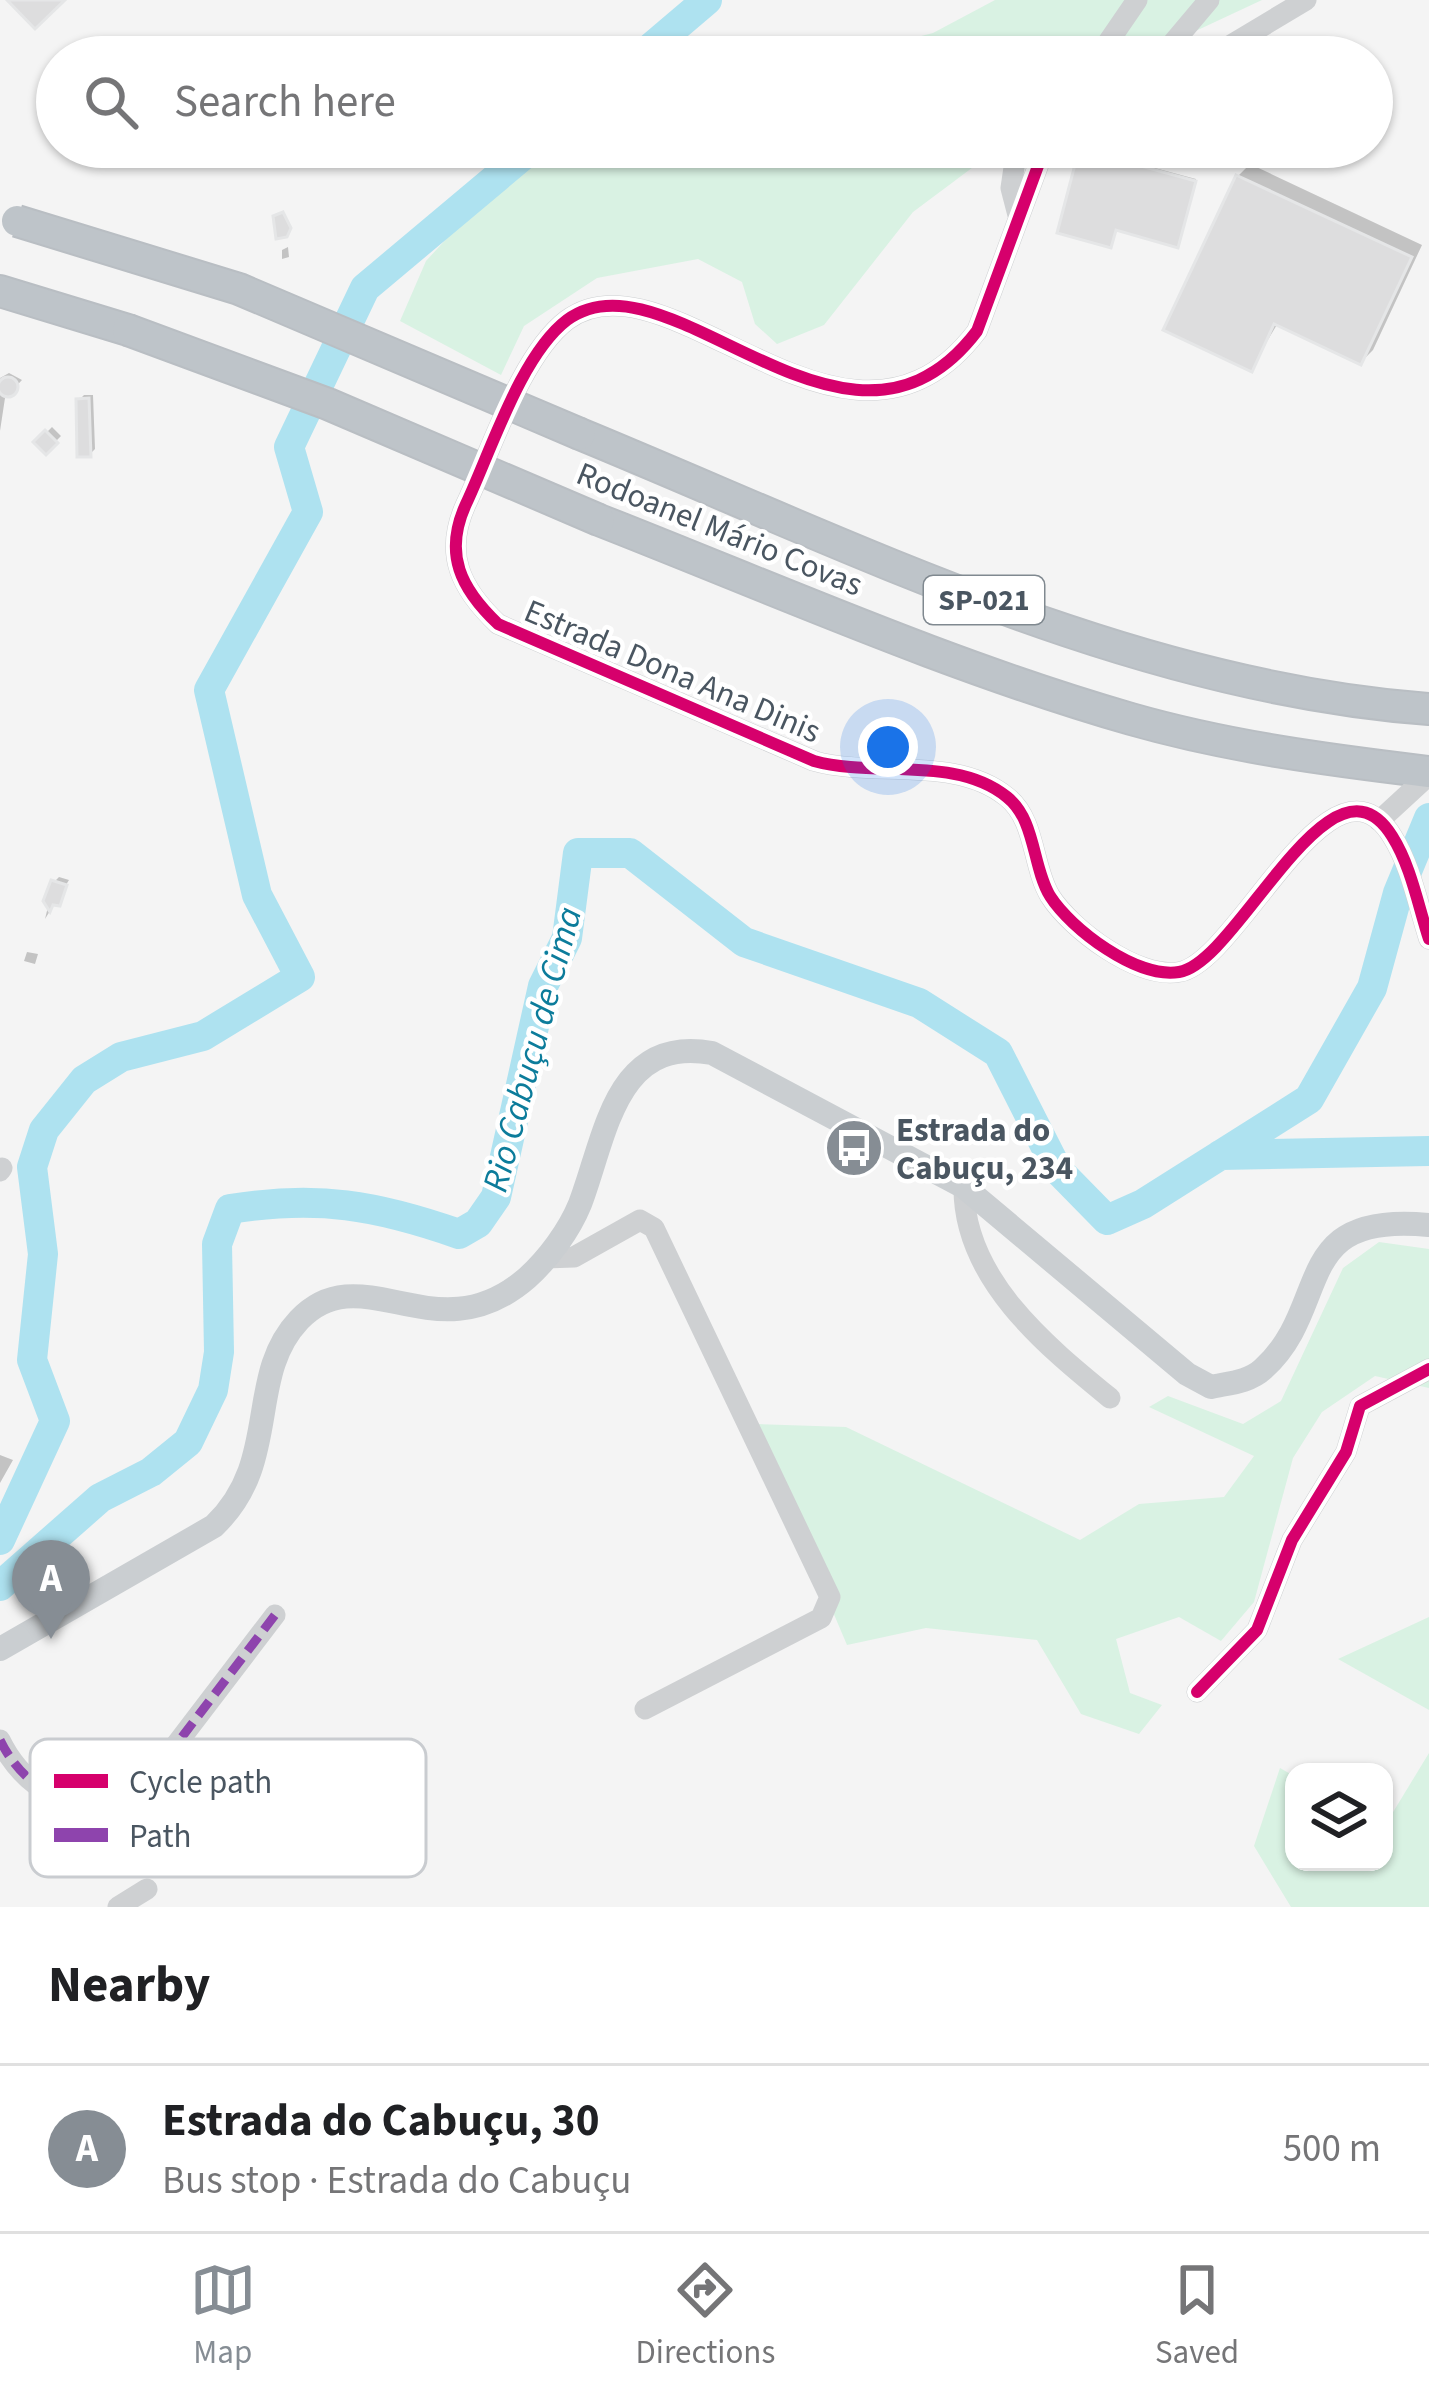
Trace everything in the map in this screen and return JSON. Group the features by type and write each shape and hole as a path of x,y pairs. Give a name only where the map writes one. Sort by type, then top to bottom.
{"highway":[{"name":"Rodoanel Mário Covas","path":"8,218 239,290 1052,625 1222,674 1417,708"},
{"name":"Rodoanel Mário Covas","path":"0,291 128,330 328,404 599,520 1043,692 1233,744 1429,774"}],"main road":[{"path":"0,1649 214,1526 236,1504 259,1453 273,1370 294,1324 313,1306 364,1294 430,1312 470,1310 526,1279 578,1209 614,1103 647,1061 666,1052 712,1053 964,1187 1187,1375 1211,1387 1262,1371 1278,1352 1328,1253 1343,1238 1388,1222 1429,1225"}],"street":[{"path":"1112,36 1137,0"},
{"path":"1179,36 1209,0"},
{"path":"1246,36 1306,0"},
{"path":"1014,168 1011,188 1018,216"},
{"name":"Estrada Dona Ana Dinis","path":"1037,168 976,331 961,352 911,386 856,391 818,382 622,308 591,308 568,319 530,366 461,514 454,542 457,571 472,599 499,624 814,761 844,770 939,772 976,779 1009,797 1022,816 1049,895 1098,941 1151,970 1177,973 1199,966 1222,948 1317,826 1337,816 1361,814 1379,821"},
{"path":"1429,774 1379,821 1402,855 1429,938"},
{"path":"964,1187 963,1216 976,1248 1013,1309 1110,1398"},
{"path":"545,1258 574,1257 640,1220 654,1228 830,1597 821,1618 644,1709"},
{"path":"1197,1692 1257,1630 1292,1540 1346,1452 1360,1406 1429,1369"},
{"path":"180,1739 275,1615"},
{"path":"0,1740 13,1767 30,1778"},
{"path":"118,1907 147,1889"}],"green space":[{"path":"995,0 1262,0 1185,36 921,36"},
{"path":"512,168 972,168 913,212 824,325 777,344 755,324 742,282 698,259 597,278 524,326 501,375 400,321 426,261"},
{"path":"1379,1242 1429,1249 1429,1388 1375,1376 1322,1412 1293,1458 1254,1602 1221,1641 1179,1617 1116,1639 1130,1693 1162,1705 1139,1734 1081,1714 1037,1640 926,1628 847,1645 753,1424 846,1427 1080,1540 1139,1504 1224,1497 1254,1456 1149,1407 1168,1396 1243,1424 1281,1401 1343,1268"},
{"path":"1429,1617 1429,1710 1338,1659"},
{"path":"1429,1753 1429,1907 1291,1907 1254,1846 1280,1768 1285,1771 1285,1871 1393,1871 1393,1812"}],"building":[{"path":"7,0 65,0 35,29"},
{"path":"1074,168 1148,168 1196,181 1178,248 1116,230 1111,248 1057,233"},
{"path":"1236,175 1412,257 1361,365 1274,324 1252,372 1163,330"},
{"path":"283,212 291,228 287,237 276,239 273,216"},
{"path":"1,380 15,380 15,394 1,394"},
{"path":"89,398 91,457 77,457 76,399"},
{"path":"45,430 58,443 46,455 33,442"},
{"path":"51,880 67,885 60,906 53,905 50,912 43,901"}],"waterway":[{"path":"665,36 707,0"},
{"path":"0,1540 55,1421 32,1360 43,1254 32,1167 44,1130 84,1080 121,1057 203,1036 300,977 257,895 209,690 308,512 289,447 365,288 508,168"},
{"name":"Rio Cabuçu de Cima","path":"0,1586 100,1498 151,1472 188,1442 213,1390 219,1352 217,1244 230,1209 291,1203 346,1205 459,1234 478,1223 496,1197 543,986 567,938 578,853 630,853 744,942 919,1003 998,1053 1057,1169 1107,1220 1143,1204 1309,1099 1372,988 1398,893 1429,818"},
{"path":"1220,1155 1429,1151"}],"marked path":[{"path":"180,1739 275,1615"},
{"path":"0,1740 30,1779"}],"cycle path":[{"path":"1037,168 977,331 927,376 873,390 817,382 656,314 609,306 567,320 550,336 521,380 459,522 456,555 466,584 498,624 814,761 939,772 987,784 1007,797 1023,818 1044,884 1060,909 1107,949 1144,968 1179,972 1203,960 1313,834 1341,815 1368,813 1392,836 1429,939"},
{"path":"1197,1692 1257,1630 1292,1540 1346,1452 1360,1406 1429,1369"}],"place":[{"name":"Estrada do Cabuçu, 234","path":"854,1148"},
{"name":"Estrada do Cabuçu, 30","path":"51,1639"}]}
